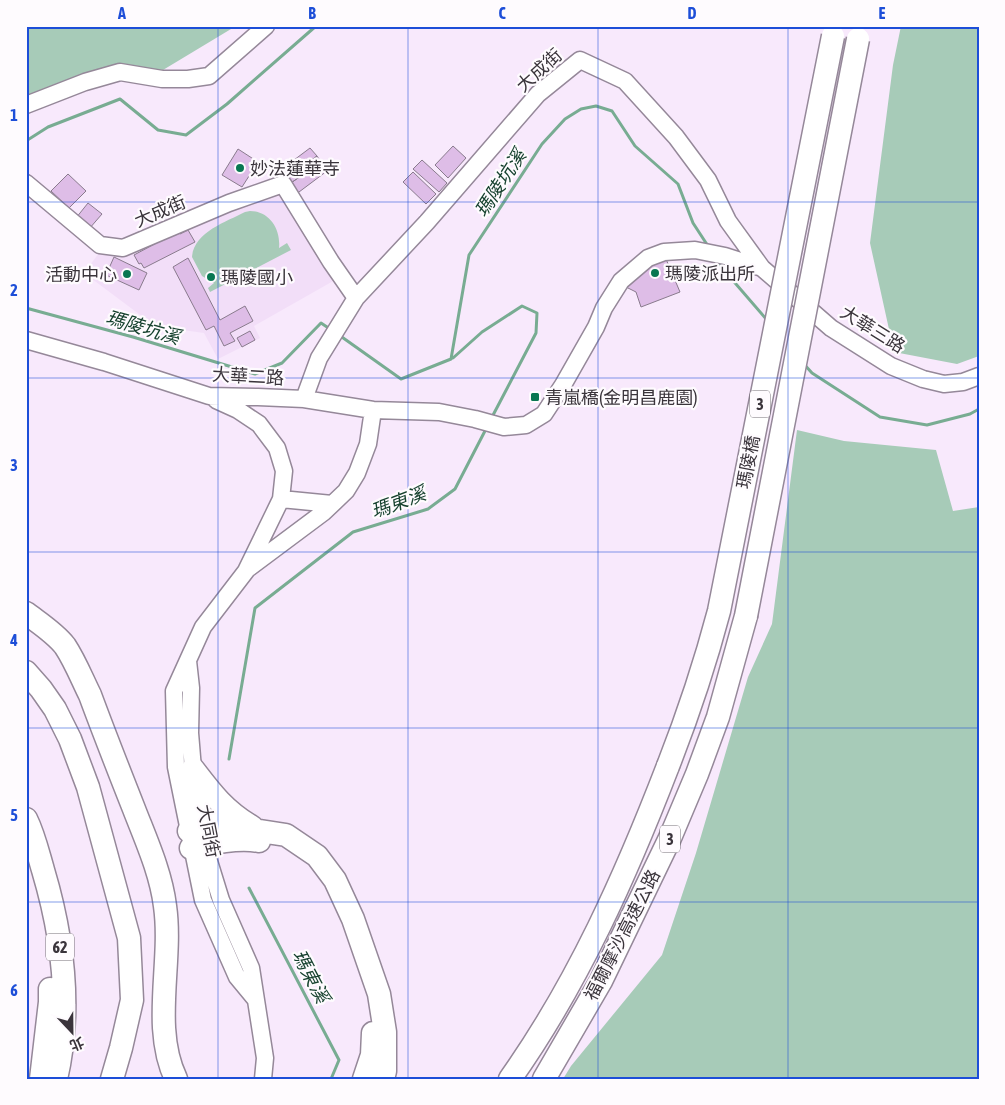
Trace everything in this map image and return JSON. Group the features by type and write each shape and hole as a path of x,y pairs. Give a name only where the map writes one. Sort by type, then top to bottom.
{"highway":[{"name":"瑪陵橋","path":"668,766 691,708 719,611 833,31"},
{"name":"瑪陵橋","path":"746,616 859,33"},
{"path":"26,613 46,627 64,646 79,673 90,695 147,842 161,886 167,924 164,1018 166,1049 176,1079"},
{"name":"福爾摩沙高速公路","path":"544,1079 600,981 670,838 697,774 718,716 746,616"},
{"path":"26,672 41,689 70,739 88,787 129,938 132,1000 122,1048 112,1079"},
{"name":"福爾摩沙高速公路","path":"510,1079 537,1039 582,960 611,903 645,828 668,766"},
{"path":"193,769 215,798 238,818 258,830"},
{"name":"62","path":"26,819 32,831 48,886 59,934 64,984 63,1042 56,1079"},
{"path":"196,838 214,824 258,830 286,835 317,856 334,880 353,919 379,994 385,1032 385,1071 383,1079"},
{"path":"196,838 235,841 257,840 279,846 294,854 318,877 343,930 367,998 373,1030 372,1056 364,1079"},
{"name":"62","path":"26,858 32,872 49,962 50,1002 41,1079"}],"street":[{"path":"26,105 85,82 120,72 162,79 188,80 209,76 266,26"},
{"name":"大成街","path":"304,399 319,358 356,298 427,222 538,94 580,60 625,81 676,137 708,180 728,221 762,268"},
{"name":"大成街","path":"26,183 100,245 123,248 228,204 283,184 331,262 356,298"},
{"name":"大華二路","path":"26,340 104,362 209,396 304,399 373,410 439,412 504,427 526,425 544,414 563,385 596,327 604,308 621,281 648,258 664,252 695,250 724,256 762,268"},
{"name":"大華三路","path":"762,268 831,328 891,366 922,379 944,384 963,382 979,376"},
{"path":"209,396 238,410 259,424 277,448 284,471 281,499 246,570"},
{"path":"246,570 324,512 346,491 357,473 368,444 373,410"},
{"path":"281,499 332,504"},
{"name":"大同街","path":"196,838 176,767 174,691 203,627 246,570"},
{"name":"大同街","path":"187,659 191,688 190,733 196,838 203,900 237,977 256,1000 265,1058 263,1079"}],"shaded area":[{"name":"瑪陵國小","path":"274,189 286,195 335,280 254,326 260,338 218,359 204,333 155,326 84,273 99,253 118,256 182,225"}],"green space":[{"path":"26,26 236,26 158,73 119,67 26,99"},
{"path":"901,26 979,26 979,356 957,364 894,352 870,243 893,65"},
{"path":"250,211 263,214 268,218 276,228 279,248 287,243 291,250 210,292 208,288 214,283 202,276 192,257 194,248 198,241 212,229"},
{"path":"797,430 844,441 936,450 953,511 979,507 979,1079 563,1079 571,1066 662,955 696,853 748,677 772,624"}],"building":[{"path":"453,146 466,158 448,178 435,165"},
{"path":"310,148 317,156 284,180 278,172"},
{"name":"妙法蓮華寺","path":"238,149 258,162 242,187 222,175"},
{"path":"317,156 321,162 288,185 284,180"},
{"path":"422,160 447,183 439,192 413,169"},
{"path":"321,162 327,171 295,195 288,185"},
{"path":"413,172 436,194 426,204 403,182"},
{"path":"68,174 86,191 69,208 51,191"},
{"path":"88,203 102,214 89,229 76,218"},
{"path":"188,230 195,242 144,268 141,263 139,264 134,255 179,231 180,234"},
{"name":"活動中心","path":"114,257 147,273 139,290 106,275"},
{"path":"188,258 220,320 245,306 253,321 230,333 235,341 224,346 214,326 206,330 173,267"},
{"name":"瑪陵派出所","path":"666,259 680,292 641,307 636,292 624,286 652,260"},
{"path":"250,331 255,340 242,347 237,338"}],"waterway":[{"path":"26,141 48,127 120,99 158,130 186,135 227,104 316,26"},
{"name":"瑪陵坑溪","path":"339,335 401,379 451,359 469,255 542,144 565,119 581,109 596,106 612,111 635,146 678,184 693,223 708,246"},
{"name":"瑪陵坑溪","path":"717,259 723,269 767,320"},
{"name":"瑪東溪","path":"453,358 482,332 522,306 537,313 536,333 491,419"},
{"name":"瑪陵坑溪","path":"26,308 133,337 255,374 282,363 321,323 330,329"},
{"name":"瑪陵坑溪","path":"803,363 812,373 880,417 927,425 970,414 979,409"},
{"name":"瑪東溪","path":"229,759 255,608 353,532 428,509 455,489 487,427"},
{"name":"瑪東溪","path":"249,888 339,1060 331,1079"}],"place":[{"name":"妙法蓮華寺","path":"240,168"},
{"name":"瑪陵派出所","path":"655,273"},
{"name":"活動中心","path":"127,274"},
{"name":"瑪陵國小","path":"211,277"},
{"name":"青嵐橋(金明昌鹿園)","path":"535,397"}]}
